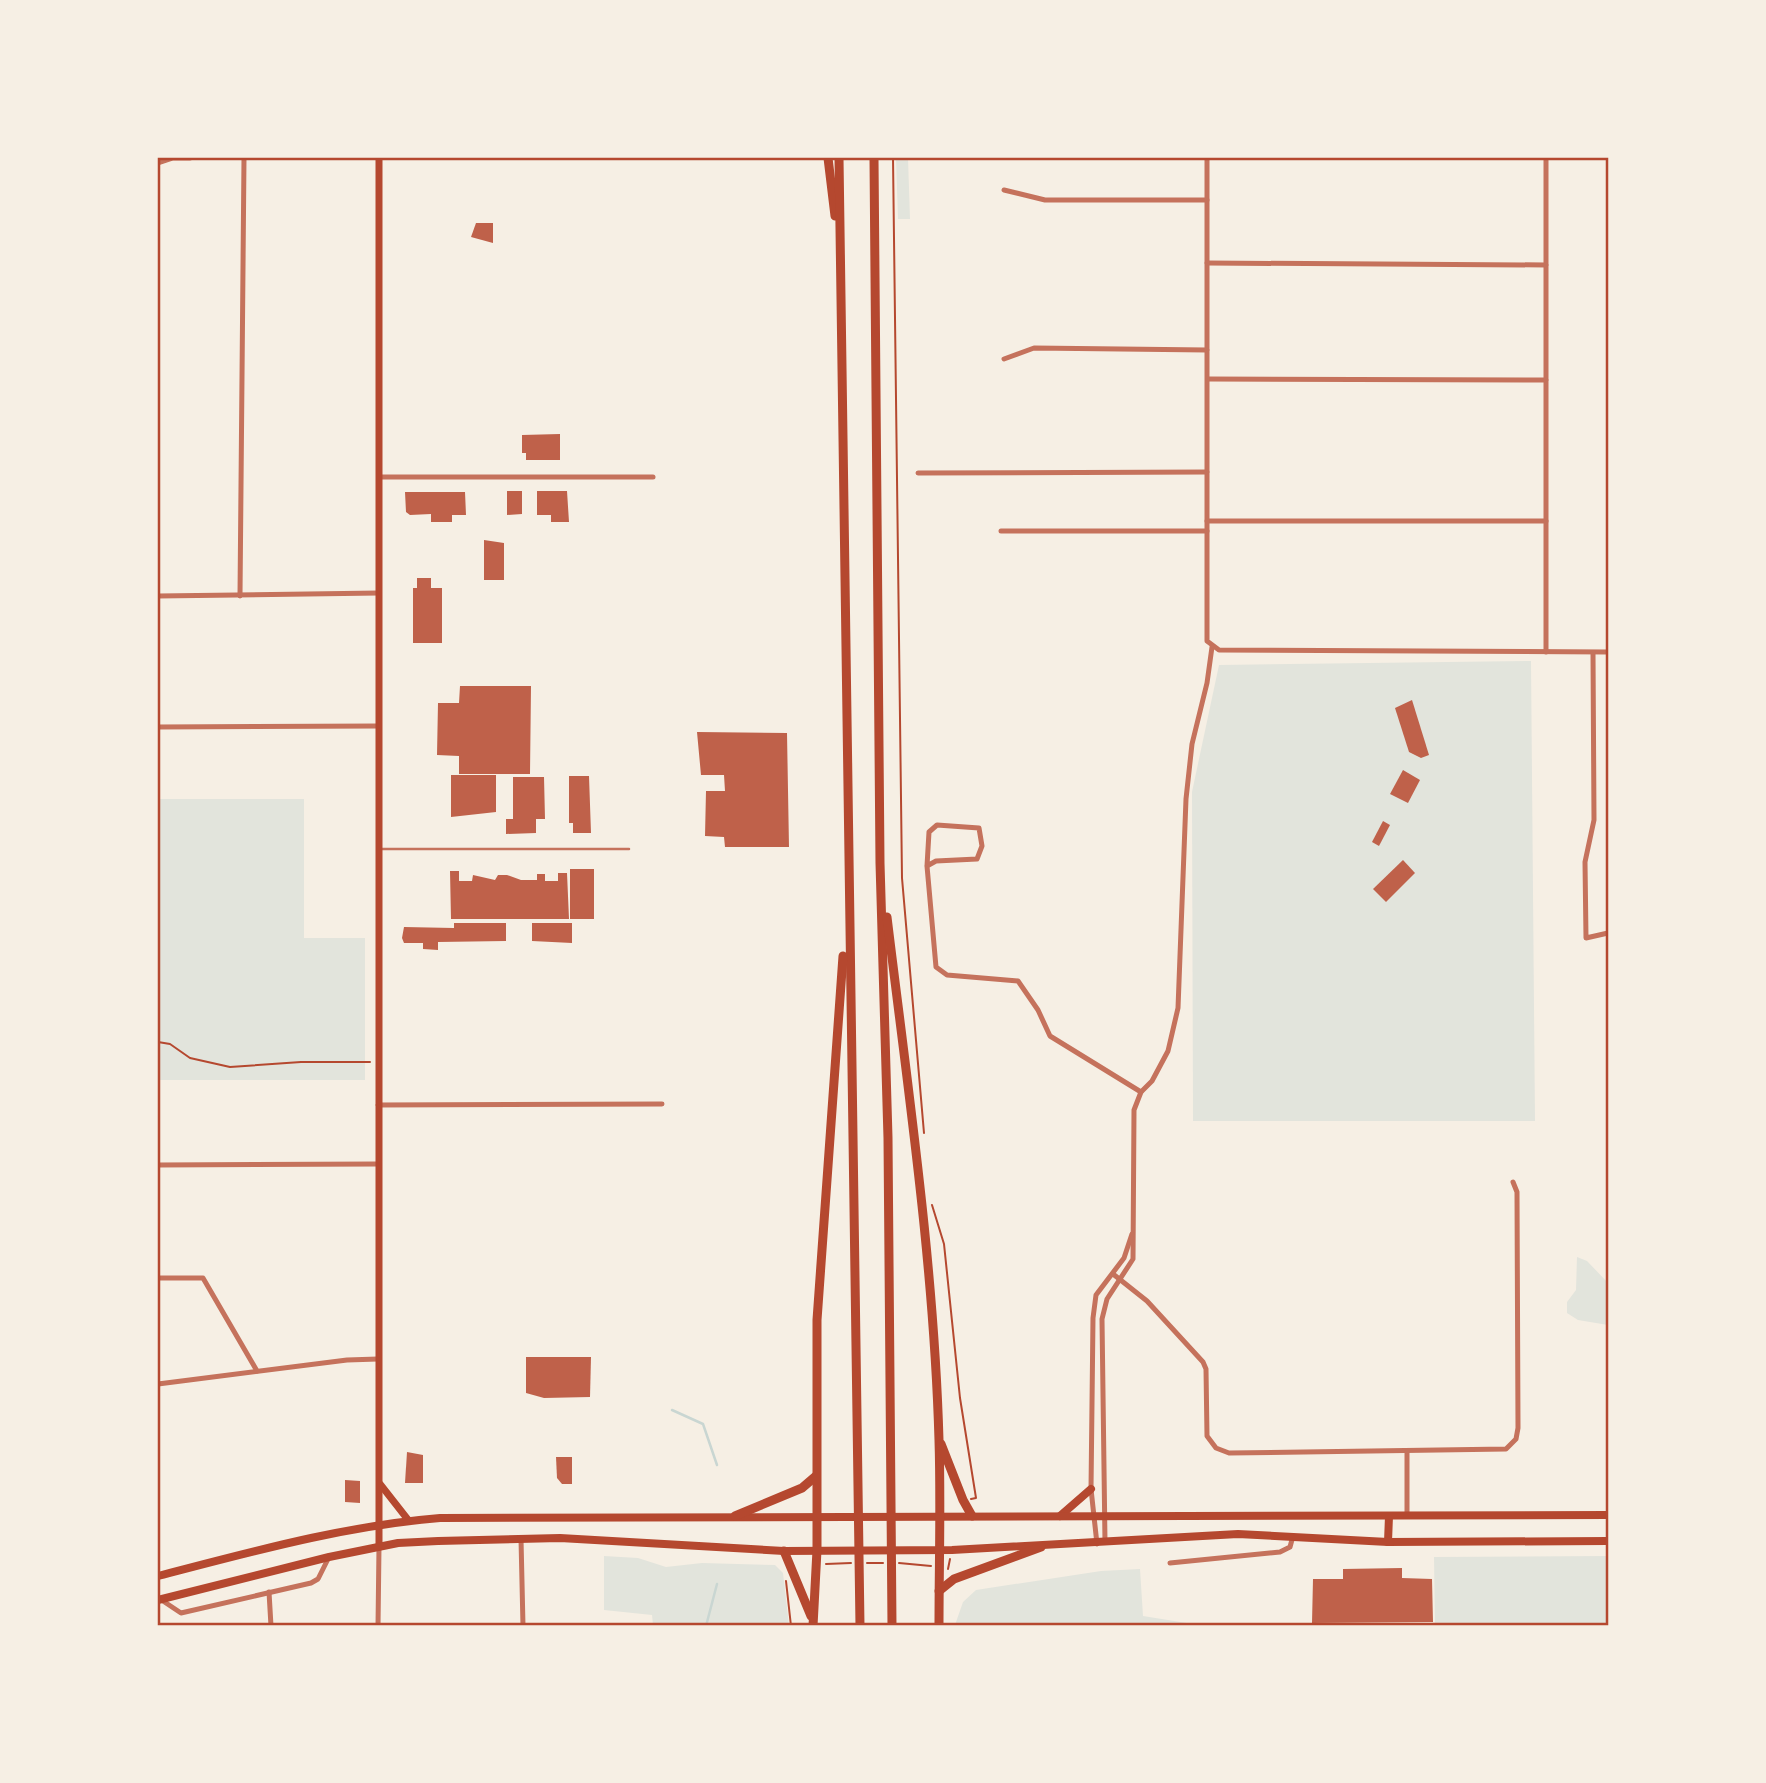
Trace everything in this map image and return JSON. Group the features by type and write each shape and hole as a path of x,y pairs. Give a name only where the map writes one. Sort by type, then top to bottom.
{"highway":[{"path":"828,158 840,259"},
{"path":"839,158 847,898 860,1626"},
{"path":"874,158 878,376 880,863 888,1138 892,1626"},
{"path":"880,863 909,1092 939,1439 939,1626"},
{"path":"813,1623 817,1550 818,1282 847,898"},
{"path":"939,1439 962,1500 972,1516"},
{"path":"735,1516 802,1488 816,1476"},
{"path":"939,1591 954,1579 1041,1547"},
{"path":"784,1551 813,1623"}],"main road":[{"path":"379,158 379,1547"},
{"path":"379,1484 409,1521"},
{"path":"1060,1516 1091,1489"},
{"path":"158,1576 297,1540 409,1521 477,1517 1608,1515"},
{"path":"1388,1542 1389,1516"},
{"path":"159,1600 329,1557 425,1541 521,1539 784,1551 939,1551 1238,1535 1388,1542 1608,1541"}],"street":[{"path":"158,163 173,158 190,158"},
{"path":"240,596 244,158"},
{"path":"1208,158 1207,531 1208,641 1212,647 1219,650 1608,652"},
{"path":"1546,158 1546,652"},
{"path":"1004,190 1045,200 1207,200"},
{"path":"1207,263 1546,265"},
{"path":"1004,359 1034,348 1208,349"},
{"path":"1208,379 1546,380"},
{"path":"918,472 1208,472"},
{"path":"379,477 653,477"},
{"path":"1207,521 1546,521"},
{"path":"1001,531 1207,531"},
{"path":"158,596 379,593"},
{"path":"1101,1543 1102,1319 1107,1299 1133,1259 1134,1111 1141,1091 1152,1081 1168,1051 1178,1008 1188,785 1192,744 1208,683 1207,662 1212,647"},
{"path":"1594,653 1594,820 1586,862 1586,938 1608,933"},
{"path":"158,727 379,726"},
{"path":"926,866 936,861 976,859 982,846 979,828 937,825 929,832 926,866 936,967 947,975 1018,981 1038,1010 1050,1036 1141,1091"},
{"path":"378,1105 662,1104"},
{"path":"158,1165 378,1164"},
{"path":"1113,1274 1147,1301 1203,1362 1206,1369 1207,1436 1216,1448 1228,1453 1498,1451 1512,1446 1516,1439 1518,1204 1513,1182"},
{"path":"1101,1543 1093,1516 1091,1489 1093,1318 1096,1295 1124,1258 1133,1231"},
{"path":"158,1278 203,1278 257,1371"},
{"path":"158,1384 347,1360 378,1359"},
{"path":"1407,1452 1407,1516"},
{"path":"1170,1563 1280,1552 1290,1546 1293,1536"},
{"path":"521,1539 523,1626"},
{"path":"378,1626 379,1547"},
{"path":"159,1600 181,1613 270,1592 318,1579 329,1557"},
{"path":"270,1592 271,1626"}],"lane":[{"path":"379,849 629,849"}],"path":[{"path":"893,158 902,878 924,1143"},
{"path":"158,1042 170,1044 190,1058 230,1067 301,1062 378,1062"},
{"path":"931,1201 944,1244 960,1398 976,1498 962,1500"},
{"path":"836,1563 887,1563"},
{"path":"899,1563 912,1563"}],"shaded area":[{"path":"896,158 908,158 910,219 898,219"},
{"path":"1531,661 1535,1121 1193,1121 1192,792 1219,665"},
{"path":"158,799 304,799 304,938 365,938 365,1080 158,1080"},
{"path":"1577,1257 1587,1261 1608,1283 1608,1325 1578,1320 1567,1313 1567,1302 1576,1290"},
{"path":"604,1556 638,1558 666,1567 702,1563 775,1565 783,1573 789,1625 653,1625 652,1615 604,1610"},
{"path":"1608,1556 1608,1625 1435,1625 1434,1557"},
{"path":"1140,1569 1143,1616 1199,1625 955,1625 963,1602 976,1590 1101,1571"}],"building":[{"path":"476,223 493,223 493,243 471,237"},
{"path":"560,434 560,460 526,460 526,453 522,453 522,435"},
{"path":"507,491 522,491 522,514 507,515"},
{"path":"537,491 567,491 569,522 551,522 551,515 537,515"},
{"path":"405,492 465,492 466,515 452,515 452,522 431,522 431,514 410,515 406,512"},
{"path":"484,540 504,543 504,580 484,580"},
{"path":"417,578 431,578 431,588 442,588 442,643 413,643 413,588 417,588"},
{"path":"460,686 531,686 530,774 459,774 459,756 437,755 438,703 459,703"},
{"path":"1412,700 1429,755 1421,758 1409,752 1395,708"},
{"path":"697,732 787,733 789,847 725,847 724,837 705,836 706,791 725,791 724,775 701,775"},
{"path":"1403,770 1420,780 1408,803 1390,794"},
{"path":"451,775 496,775 496,812 451,817"},
{"path":"569,776 589,776 591,833 573,833 573,823 569,823"},
{"path":"513,777 544,777 545,819 536,819 536,833 506,834 506,819 513,819"},
{"path":"1383,821 1390,825 1379,846 1372,842"},
{"path":"1403,860 1415,873 1386,902 1373,889"},
{"path":"570,869 594,869 594,919 570,919"},
{"path":"450,871 459,871 459,881 472,881 473,875 495,880 498,875 507,875 521,880 537,880 537,874 545,874 545,881 558,881 558,873 567,873 569,919 451,919"},
{"path":"454,923 506,923 506,941 438,942 438,950 423,949 423,943 404,943 402,938 404,927 454,928"},
{"path":"532,923 572,923 572,943 532,941"},
{"path":"526,1357 591,1357 590,1397 544,1398 526,1393"},
{"path":"407,1452 423,1455 423,1483 405,1483"},
{"path":"556,1457 572,1457 572,1484 562,1484 557,1478"},
{"path":"345,1480 360,1481 360,1503 345,1502"},
{"path":"1402,1568 1402,1578 1432,1579 1433,1622 1312,1623 1313,1579 1343,1579 1343,1569"}],"waterway":[{"path":"672,1410 703,1424 717,1465"},
{"path":"706,1626 717,1584"}]}
